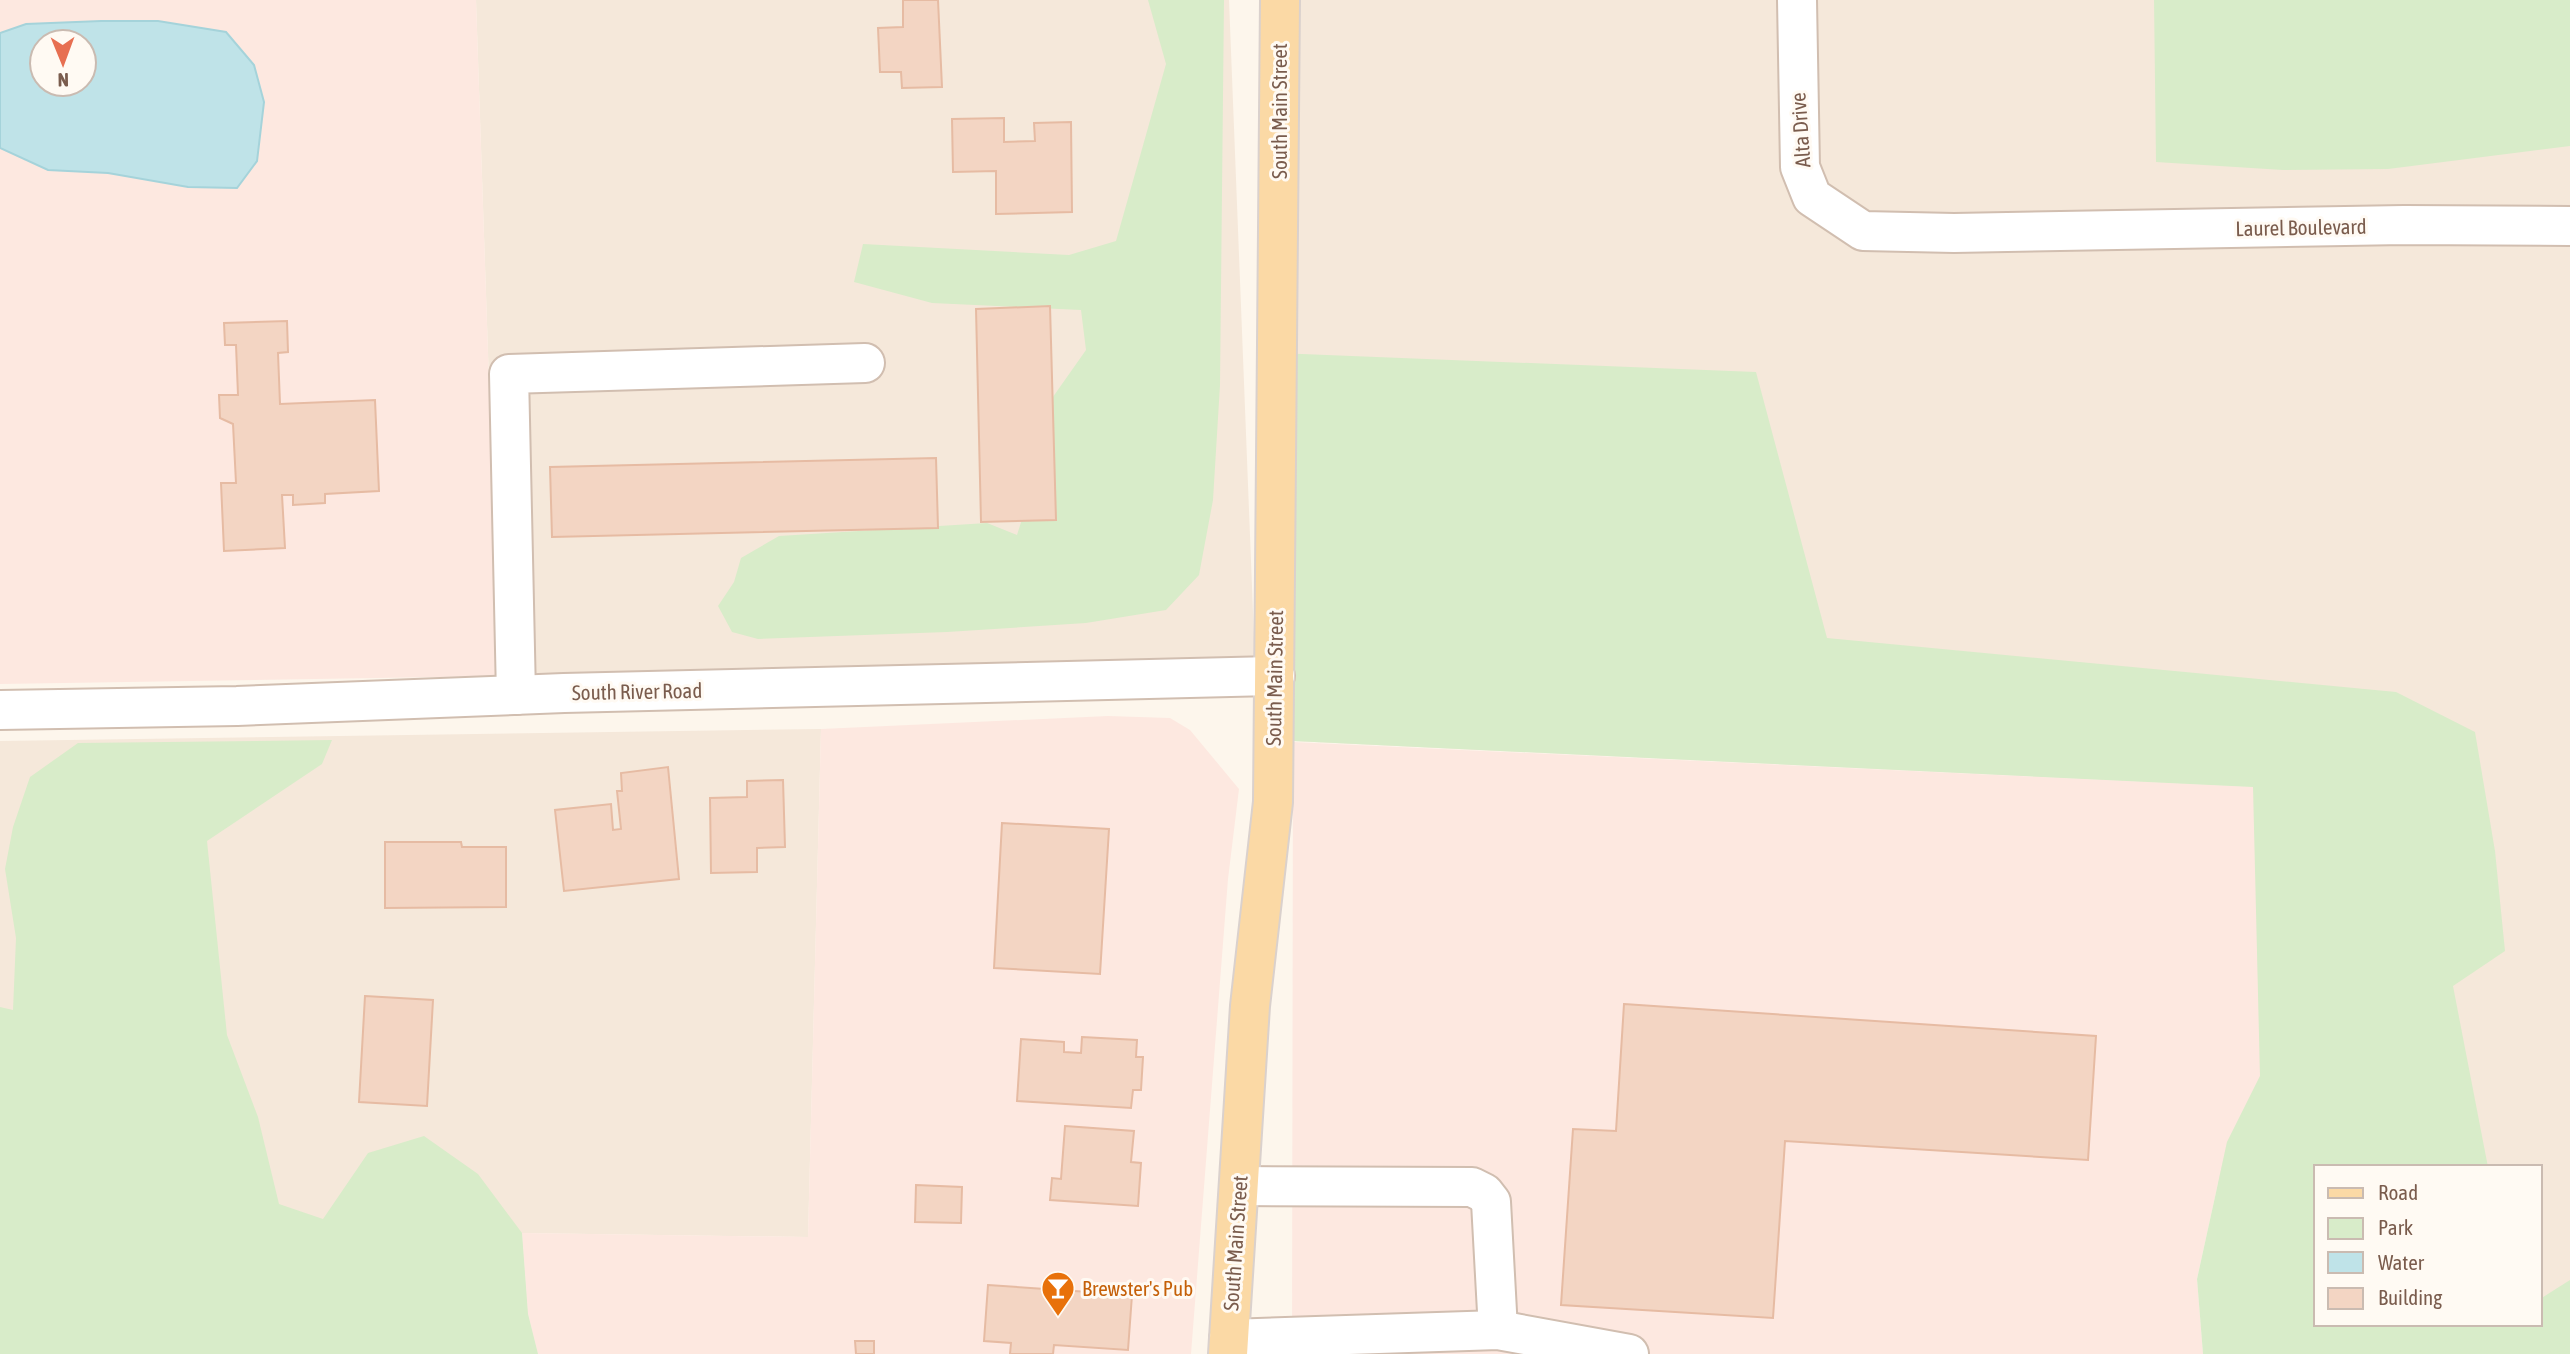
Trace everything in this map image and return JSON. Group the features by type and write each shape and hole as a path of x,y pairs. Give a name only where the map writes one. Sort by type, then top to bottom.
{"main road":[{"name":"South Main Street","path":"1228,1347 1250,1006 1273,802 1280,0"}],"street":[{"name":"Alta Drive","path":"1797,0 1800,167 1812,197 1863,231 2032,232"},
{"name":"Laurel Boulevard","path":"2032,232 2404,225 2570,226"},
{"path":"516,695 509,374 865,363"},
{"name":"South River Road","path":"0,710 237,706 516,695 1275,676"},
{"path":"1239,1186 1472,1188 1484,1193 1491,1202 1498,1330"},
{"path":"1228,1347 1498,1330 1629,1354"}],"shaded area":[{"path":"0,0 476,0 499,676 0,684"},
{"path":"476,0 1229,0 1255,663 499,676"},
{"path":"1278,0 2570,0 2570,1354 2203,1354 2253,787 1273,740"},
{"path":"1108,716 1170,718 1190,730 1239,789 1228,879 1191,1354 538,1354 528,1314 522,1233 808,1237 821,729"},
{"path":"821,729 808,1237 522,1233 528,1314 538,1354 0,1354 0,741"},
{"path":"1293,742 2254,787 2260,1076 2227,1142 2197,1279 2203,1354 1292,1354"}],"green space":[{"path":"1148,0 1224,0 1220,385 1213,500 1199,575 1166,610 1086,623 947,632 758,639 732,632 718,606 734,582 741,558 779,536 987,523 1017,535 1029,497 1024,438 1086,350 1081,310 932,303 854,282 863,244 1069,255 1116,241 1166,64"},
{"path":"2154,0 2570,0 2570,146 2388,169 2283,170 2156,162"},
{"path":"1277,353 1756,372 1827,638 2396,692 2475,732 2495,851 2505,951 2453,986 2488,1165 2314,1165 2314,1326 2542,1326 2542,1298 2570,1280 2570,1354 2203,1354 2197,1279 2227,1142 2260,1076 2253,787 1273,740"},
{"path":"332,740 322,764 207,841 227,1035 258,1117 279,1204 323,1219 368,1153 424,1136 478,1174 522,1233 528,1314 538,1354 0,1354 0,1007 13,1010 16,938 5,869 13,827 30,777 78,743"}],"water":[{"path":"101,21 158,21 226,32 254,65 264,102 257,161 237,188 188,187 108,173 48,170 0,148 0,33 26,24"}],"building":[{"path":"903,0 938,0 942,87 902,88 901,72 880,72 878,28 903,27"},
{"path":"1004,118 1004,142 1035,141 1034,123 1071,122 1072,212 996,214 996,171 953,172 952,119"},
{"path":"1050,306 1056,520 981,522 976,309"},
{"path":"287,321 288,352 278,353 280,404 375,400 379,491 325,494 325,503 293,505 293,495 282,495 285,548 224,551 221,483 236,483 233,424 220,418 219,395 238,395 236,345 225,345 224,323"},
{"path":"936,458 938,528 552,537 550,467"},
{"path":"668,767 679,879 564,891 555,810 611,804 613,830 621,829 617,791 622,791 621,773"},
{"path":"783,780 785,847 757,848 757,872 711,873 710,798 747,797 747,781"},
{"path":"1002,823 1109,829 1100,974 994,968"},
{"path":"385,842 461,842 462,847 506,847 506,907 385,908"},
{"path":"365,996 433,1000 427,1106 359,1102"},
{"path":"1624,1004 2096,1036 2088,1160 1785,1141 1773,1318 1561,1305 1573,1129 1616,1131"},
{"path":"1082,1037 1137,1040 1136,1057 1143,1057 1141,1090 1133,1090 1131,1108 1017,1101 1021,1039 1064,1042 1064,1052 1081,1053"},
{"path":"1065,1126 1134,1131 1131,1162 1141,1163 1138,1206 1050,1200 1052,1178 1061,1179"},
{"path":"916,1185 962,1187 961,1223 915,1222"},
{"name":"Brewster's Pub","path":"988,1285 1132,1295 1128,1350 1054,1345 1053,1354 1010,1354 1011,1343 984,1341"},
{"path":"855,1341 874,1341 874,1354 856,1354"}],"place":[{"name":"Brewster's Pub","path":"1058,1318"}]}
